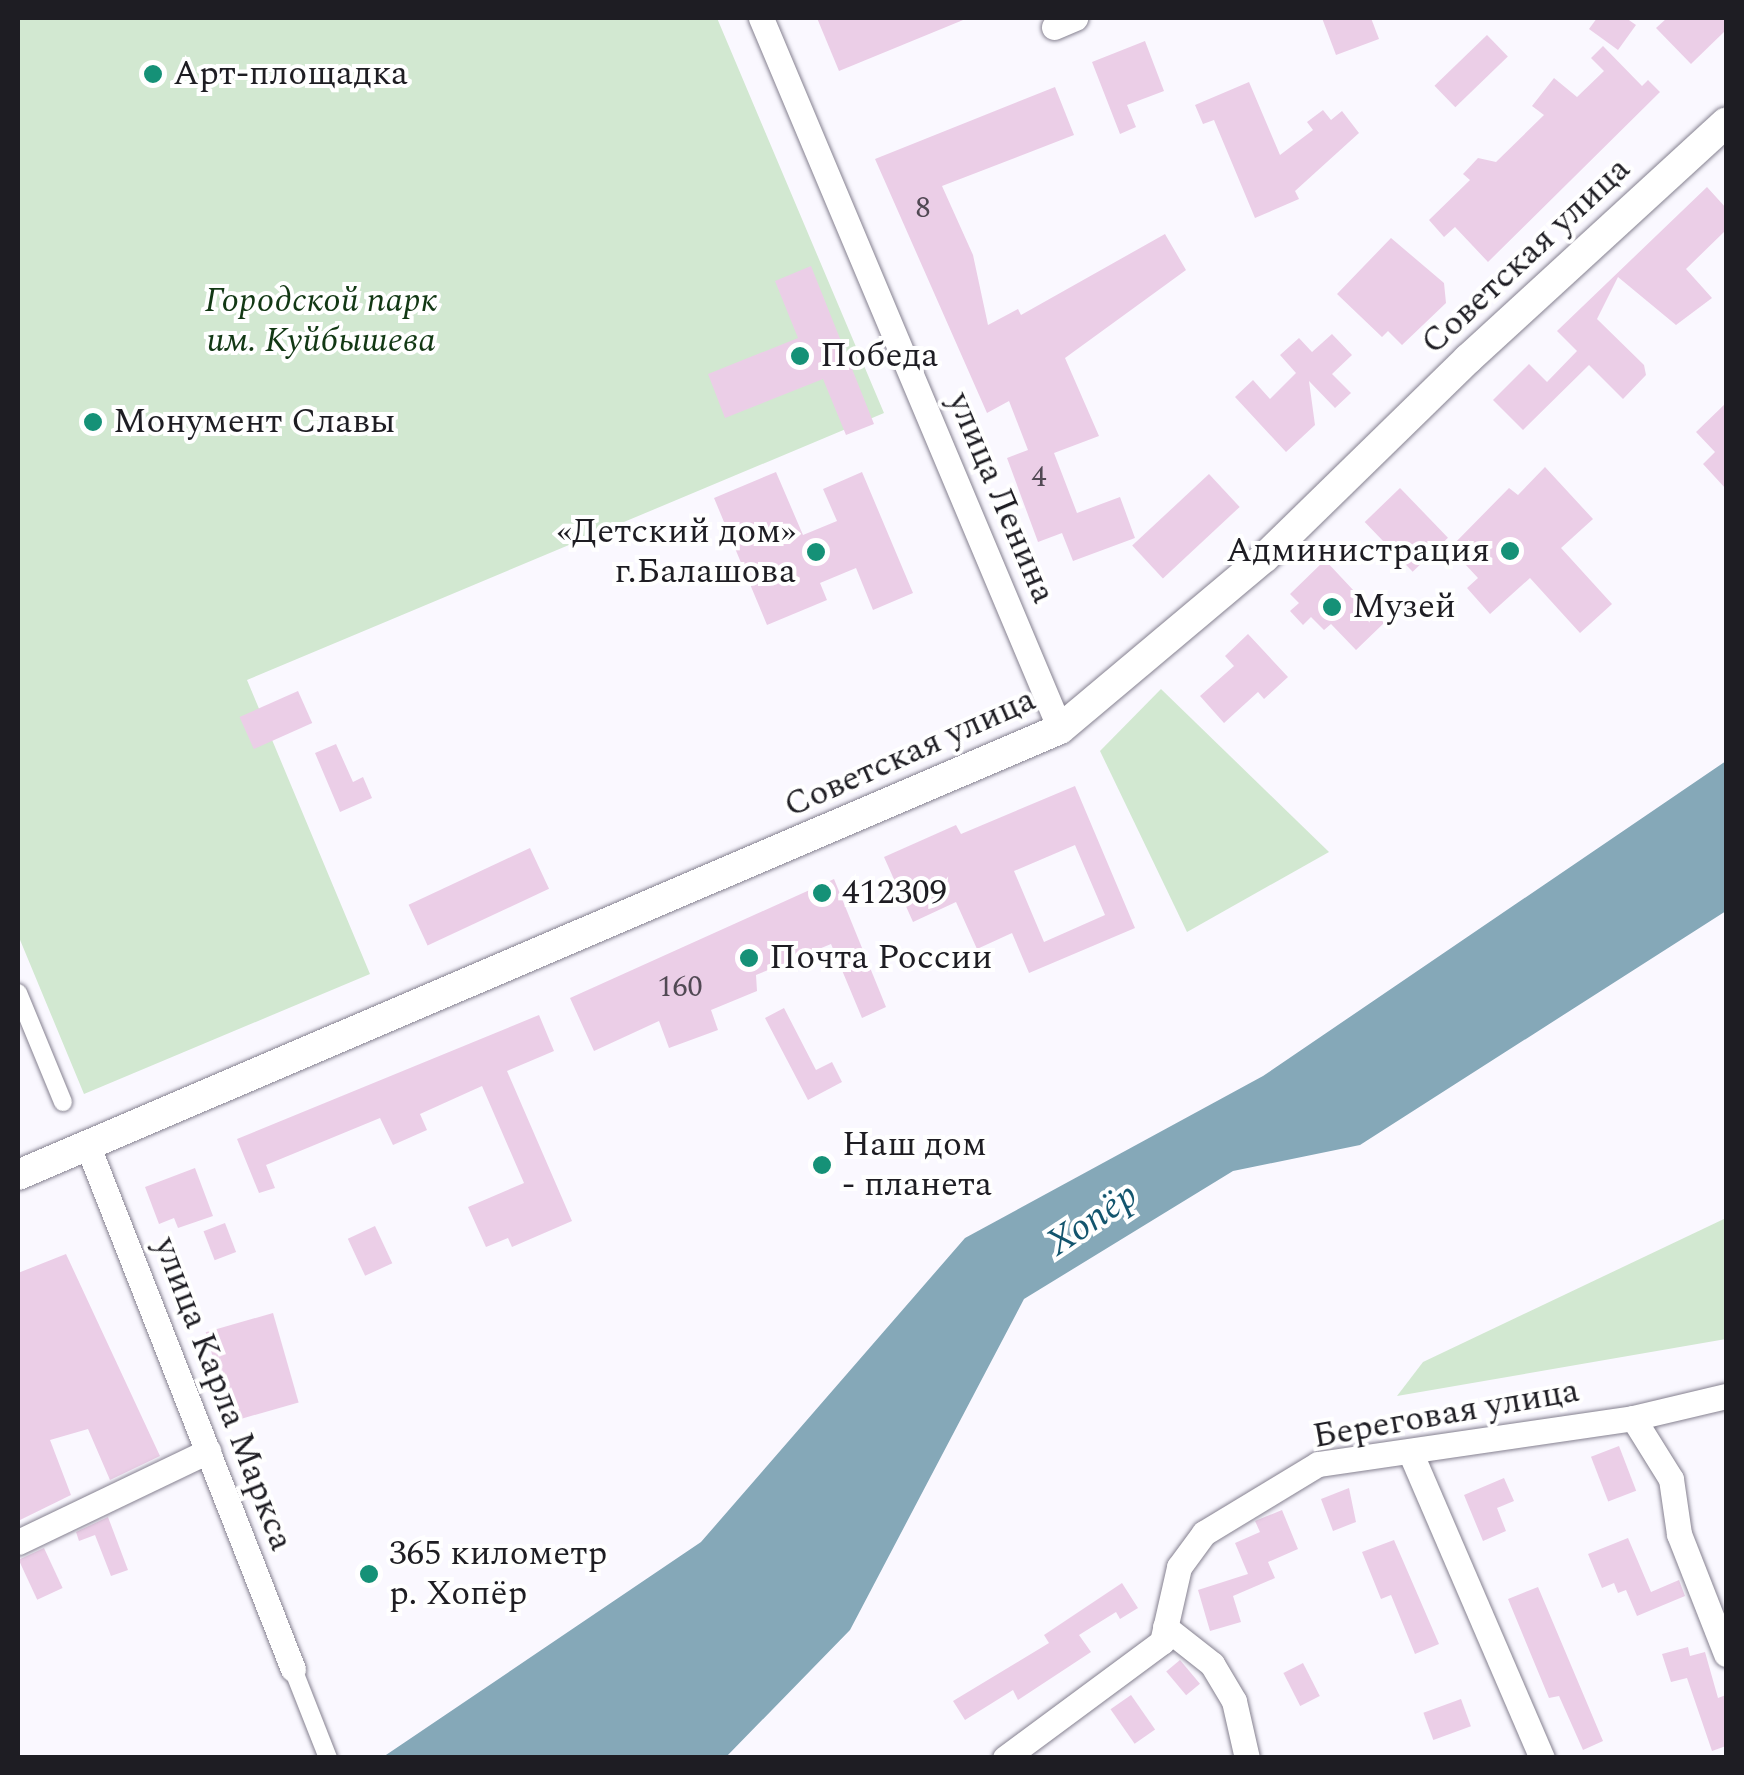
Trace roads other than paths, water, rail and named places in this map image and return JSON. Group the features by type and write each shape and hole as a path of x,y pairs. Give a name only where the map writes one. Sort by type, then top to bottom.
{"street":[{"name":"улица Ленина","path":"761,18 1060,729"},
{"name":"Советская улица","path":"18,1176 1060,729 1264,558 1468,359 1726,123"},
{"path":"18,993 63,1102"},
{"name":"улица Карла Маркса","path":"87,1144 293,1670"},
{"name":"Береговая улица","path":"1005,1758 1162,1642 1179,1567 1204,1533 1318,1464 1412,1454 1633,1418 1726,1396"},
{"path":"1633,1418 1670,1478 1679,1534 1726,1654"},
{"path":"18,1542 208,1451"},
{"path":"1412,1454 1542,1758"},
{"path":"1165,1626 1212,1664 1234,1700 1247,1758"},
{"path":"293,1670 328,1758"}],"water":[{"name":"Хопёр","path":"1726,761 1726,911 1360,1145 1233,1171 1024,1299 850,1630 726,1757 383,1757 701,1542 965,1238 1263,1076"}],"place":[{"name":"Арт-площадка","path":"153,74"},
{"name":"Победа","path":"800,356"},
{"name":"Монумент Славы","path":"93,422"},
{"name":"Администрация","path":"1510,551"},
{"name":"«Детский дом» г.Балашова","path":"816,552"},
{"name":"Музей","path":"1332,607"},
{"name":"412309","path":"822,893"},
{"name":"Почта России","path":"749,958"},
{"name":"Наш дом - планета","path":"822,1165"},
{"name":"365 километр р. Хопёр","path":"369,1574"}],"park label":[{"name":"Городской парк им. Куйбышева","path":"321,321"}]}
